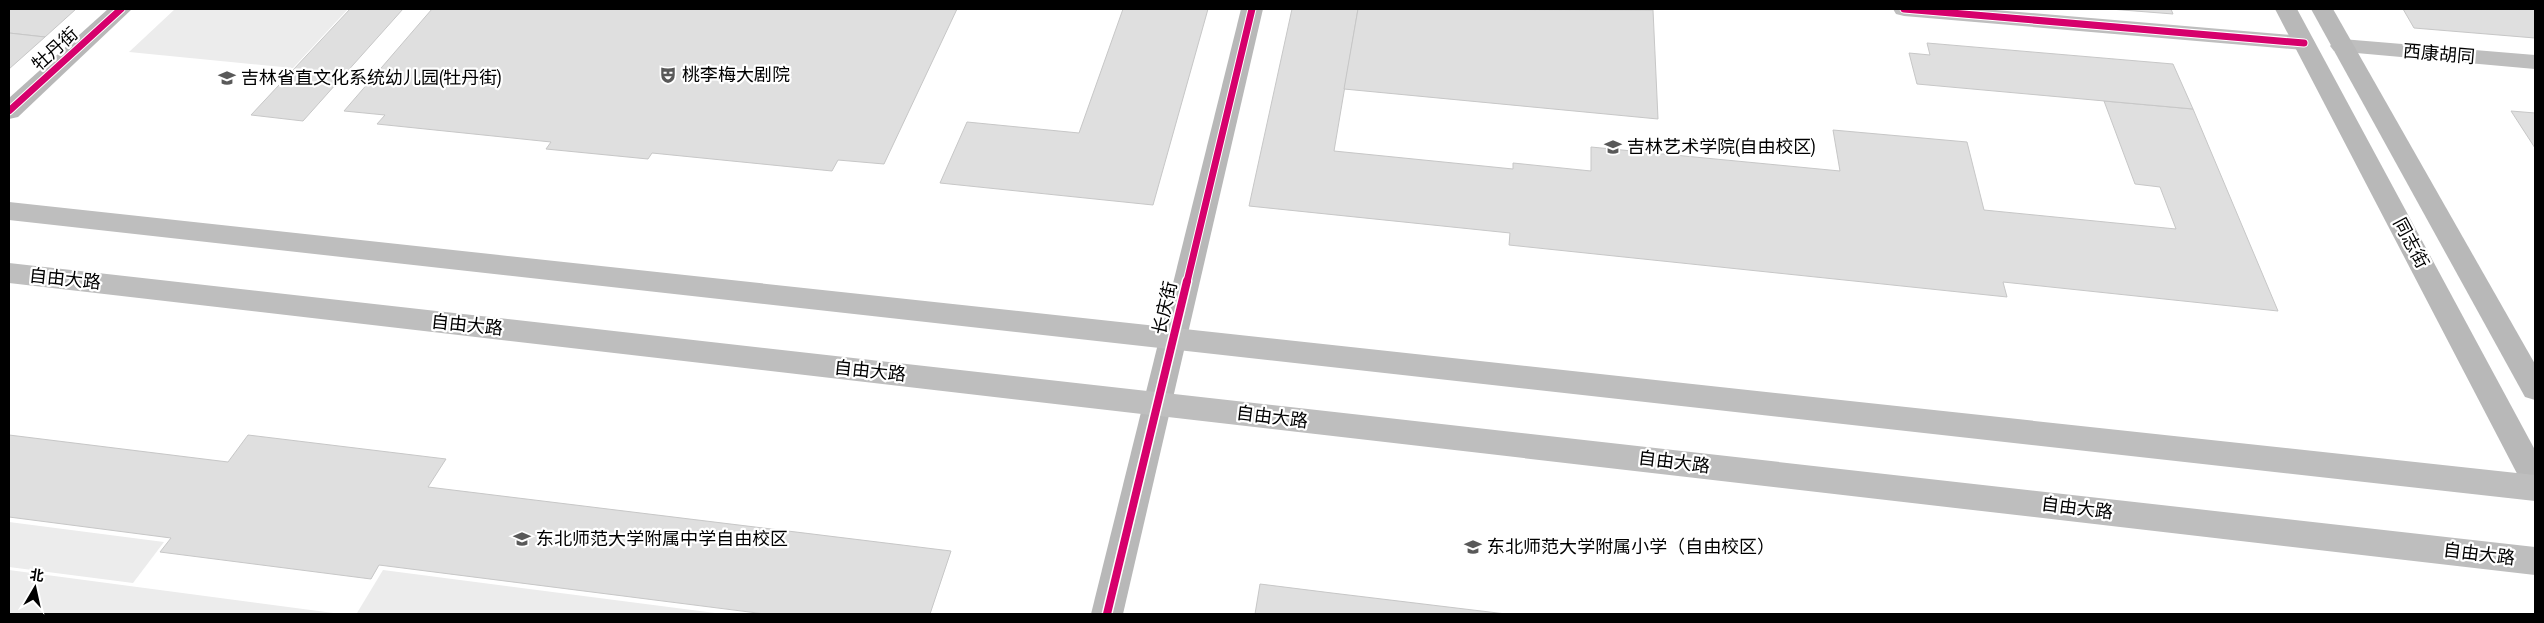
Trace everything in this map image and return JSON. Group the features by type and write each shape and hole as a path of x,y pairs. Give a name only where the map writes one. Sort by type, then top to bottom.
{"main road":[{"name":"牡丹街","path":"9,111 121,9"},
{"name":"长庆街","path":"1107,614 1252,9"},
{"path":"1904,9 2304,43"},
{"name":"同志街","path":"2286,9 2535,478"},
{"name":"同志街","path":"2322,9 2535,389"},
{"name":"西康胡同","path":"2342,46 2535,62"},
{"path":"9,211 2535,488"},
{"name":"自由大路","path":"9,273 2535,561"}],"shaded area":[{"path":"175,9 348,9 293,68 129,52"},
{"path":"9,522 164,542 133,583 9,567"},
{"path":"9,570 341,614 9,614"},
{"path":"383,570 723,614 357,613"}],"building":[{"path":"9,9 76,9 45,37 9,33"},
{"path":"350,9 403,9 303,121 251,115"},
{"path":"432,9 957,9 884,164 838,160 832,171 652,153 648,159 546,149 551,142 377,124 385,115 344,111"},
{"path":"1123,9 1208,9 1153,205 940,183 967,122 1079,133"},
{"path":"1292,9 1358,9 1334,151 1513,169 1513,163 1591,171 1591,147 1840,171 1833,130 1967,142 1984,210 2176,229 2160,187 2135,184 2104,101 2193,109 2278,311 2003,282 2007,297 1509,245 1510,233 1249,206"},
{"path":"1358,9 1653,10 1658,119 1344,89"},
{"path":"2110,9 2171,9 2173,14"},
{"path":"2403,9 2535,9 2535,38 2414,28"},
{"path":"9,33 45,37 9,69"},
{"path":"1927,43 2173,64 2193,109 1917,84 1909,53 1930,55"},
{"path":"2511,111 2535,113 2535,148"},
{"path":"9,435 228,462 248,435 446,459 428,487 951,551 930,614 765,614 379,565 371,579 160,552 171,538 9,517"},
{"path":"1260,584 1332,593 1506,614 1255,614"}],"cycle path":[{"path":"9,111 121,9"},
{"path":"1107,614 1252,9"},
{"path":"1904,9 2304,43"}],"place":[{"name":"桃李梅大剧院","path":"668,75"},
{"name":"吉林省直文化系统幼儿园(牡丹街)","path":"227,78"},
{"name":"吉林艺术学院(自由校区)","path":"1613,147"},
{"name":"东北师范大学附属中学自由校区","path":"522,539"},
{"name":"东北师范大学附属小学（自由校区）","path":"1473,547"}]}
